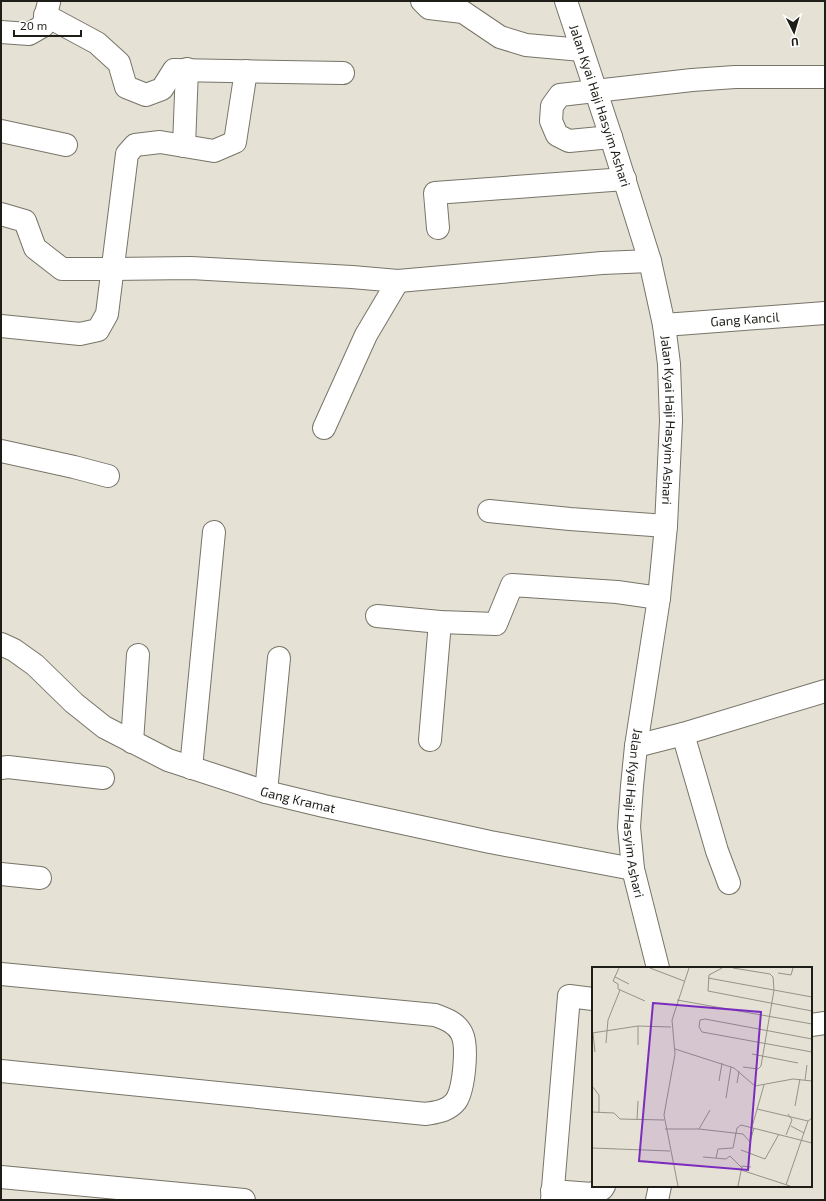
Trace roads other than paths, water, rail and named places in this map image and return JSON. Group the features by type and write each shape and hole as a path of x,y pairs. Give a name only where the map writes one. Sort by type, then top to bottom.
{"street":[{"path":"422,1 429,8 463,12 500,37 526,45 582,50"},
{"name":"Jalan Kyai Haji Hasyim Ashari","path":"566,1 650,261 664,325 669,364 670,421 666,526 659,598 636,746 629,827 633,869 658,967"},
{"path":"1,32 28,34 43,26 47,8 97,42 118,63 126,87 146,95 162,89 174,70 187,69 343,73"},
{"path":"184,146 187,69"},
{"path":"1,326 80,334 98,330 107,314 127,154 135,145 160,142 214,151 235,142 246,71"},
{"path":"611,137 569,140 557,135 551,121 552,106 560,95 692,80 735,77 825,77"},
{"path":"1,131 66,145"},
{"path":"438,228 435,193 624,179"},
{"path":"1,214 25,221 35,248 62,269 191,268 352,277 398,282 602,263 650,261"},
{"path":"324,428 366,335 398,282"},
{"name":"Gang Kancil","path":"664,325 825,313"},
{"path":"1,451 108,476"},
{"path":"489,512 666,526"},
{"path":"191,768 214,532"},
{"path":"377,616 440,622 496,624 512,585 617,592 659,598"},
{"path":"430,740 440,622"},
{"name":"Gang Kramat","path":"1,644 14,650 35,665 74,703 104,727 168,760 266,792 490,842 633,869"},
{"path":"132,742 138,655"},
{"path":"266,792 279,658"},
{"path":"636,746 683,734 825,691"},
{"path":"683,734 717,850 730,883"},
{"path":"1,768 8,767 103,778"},
{"path":"1,874 40,878"},
{"path":"1,974 435,1015 452,1021 462,1034 465,1051 462,1084 456,1100 442,1111 426,1114 1,1071"},
{"path":"592,998 569,996 552,1196 592,1194 603,1187"},
{"path":"812,1024 825,1023"},
{"path":"1,1177 244,1200"},
{"path":"657,1200 660,1187"}]}
